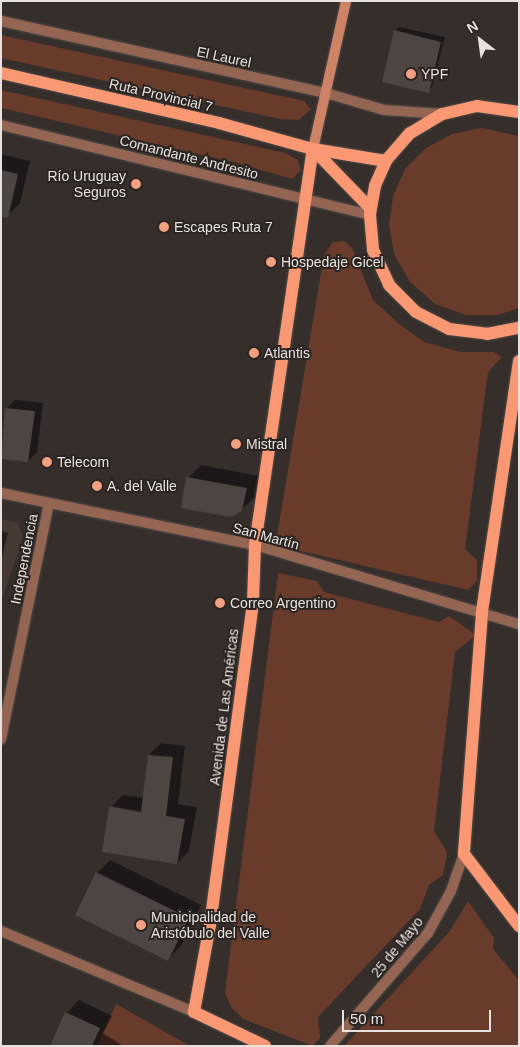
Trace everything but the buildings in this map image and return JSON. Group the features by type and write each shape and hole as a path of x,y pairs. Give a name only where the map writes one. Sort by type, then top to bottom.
{"main road":[{"path":"346,1 313,149 371,212"},
{"name":"Ruta Provincial 7","path":"1,73 219,123 313,149 386,161"},
{"path":"517,109 477,106 442,114 410,133 386,161 375,186 371,212 374,250 390,284 416,312 449,329 487,334 519,328"},
{"name":"Avenida de Las Américas","path":"194,1012 210,925 250,622 255,545 304,200 313,149"},
{"path":"519,361 482,613 464,854 519,926"},
{"path":"194,1012 265,1046"}],"street":[{"name":"El Laurel","path":"1,21 326,93 384,110 442,114"},
{"name":"Comandante Andresito","path":"1,125 304,200 371,212"},
{"name":"San Martín","path":"1,493 255,545 519,624"},
{"name":"Independencia","path":"1,739 49,503"},
{"name":"25 de Mayo","path":"330,1046 428,933 451,891 464,854"},
{"path":"1,930 194,1012"}],"shaded area":[{"path":"1,35 304,101 311,109 299,120 280,119 1,58"},
{"path":"1,90 285,153 298,160 301,170 292,179 237,163 1,108"},
{"path":"481,128 519,136 519,308 498,315 466,315 435,304 410,282 394,254 389,225 393,196 405,169 426,148 452,134"},
{"path":"345,241 352,248 373,300 399,324 424,342 461,352 494,352 502,357 488,372 465,549 477,560 477,581 468,590 292,549 276,541 324,255 333,242"},
{"path":"1,519 18,523 23,538 1,602"},
{"path":"278,573 317,581 324,592 439,622 449,616 476,635 455,652 434,831 447,852 443,875 429,885 420,909 318,1017 320,1038 313,1046 243,1019 231,1007 225,993"},
{"path":"468,901 494,938 493,949 519,980 519,1046 344,1046 450,931"},
{"path":"116,1004 190,1046 97,1046"}],"place":[{"name":"YPF","path":"411,74"},
{"name":"Río Uruguay Seguros","path":"136,184"},
{"name":"Escapes Ruta 7","path":"164,227"},
{"name":"Hospedaje Gicel","path":"271,262"},
{"name":"Atlantis","path":"254,353"},
{"name":"Mistral","path":"236,444"},
{"name":"Telecom","path":"47,462"},
{"name":"A. del Valle","path":"97,486"},
{"name":"Correo Argentino","path":"220,603"},
{"name":"Municipalidad de Aristóbulo del Valle","path":"141,925"}]}
